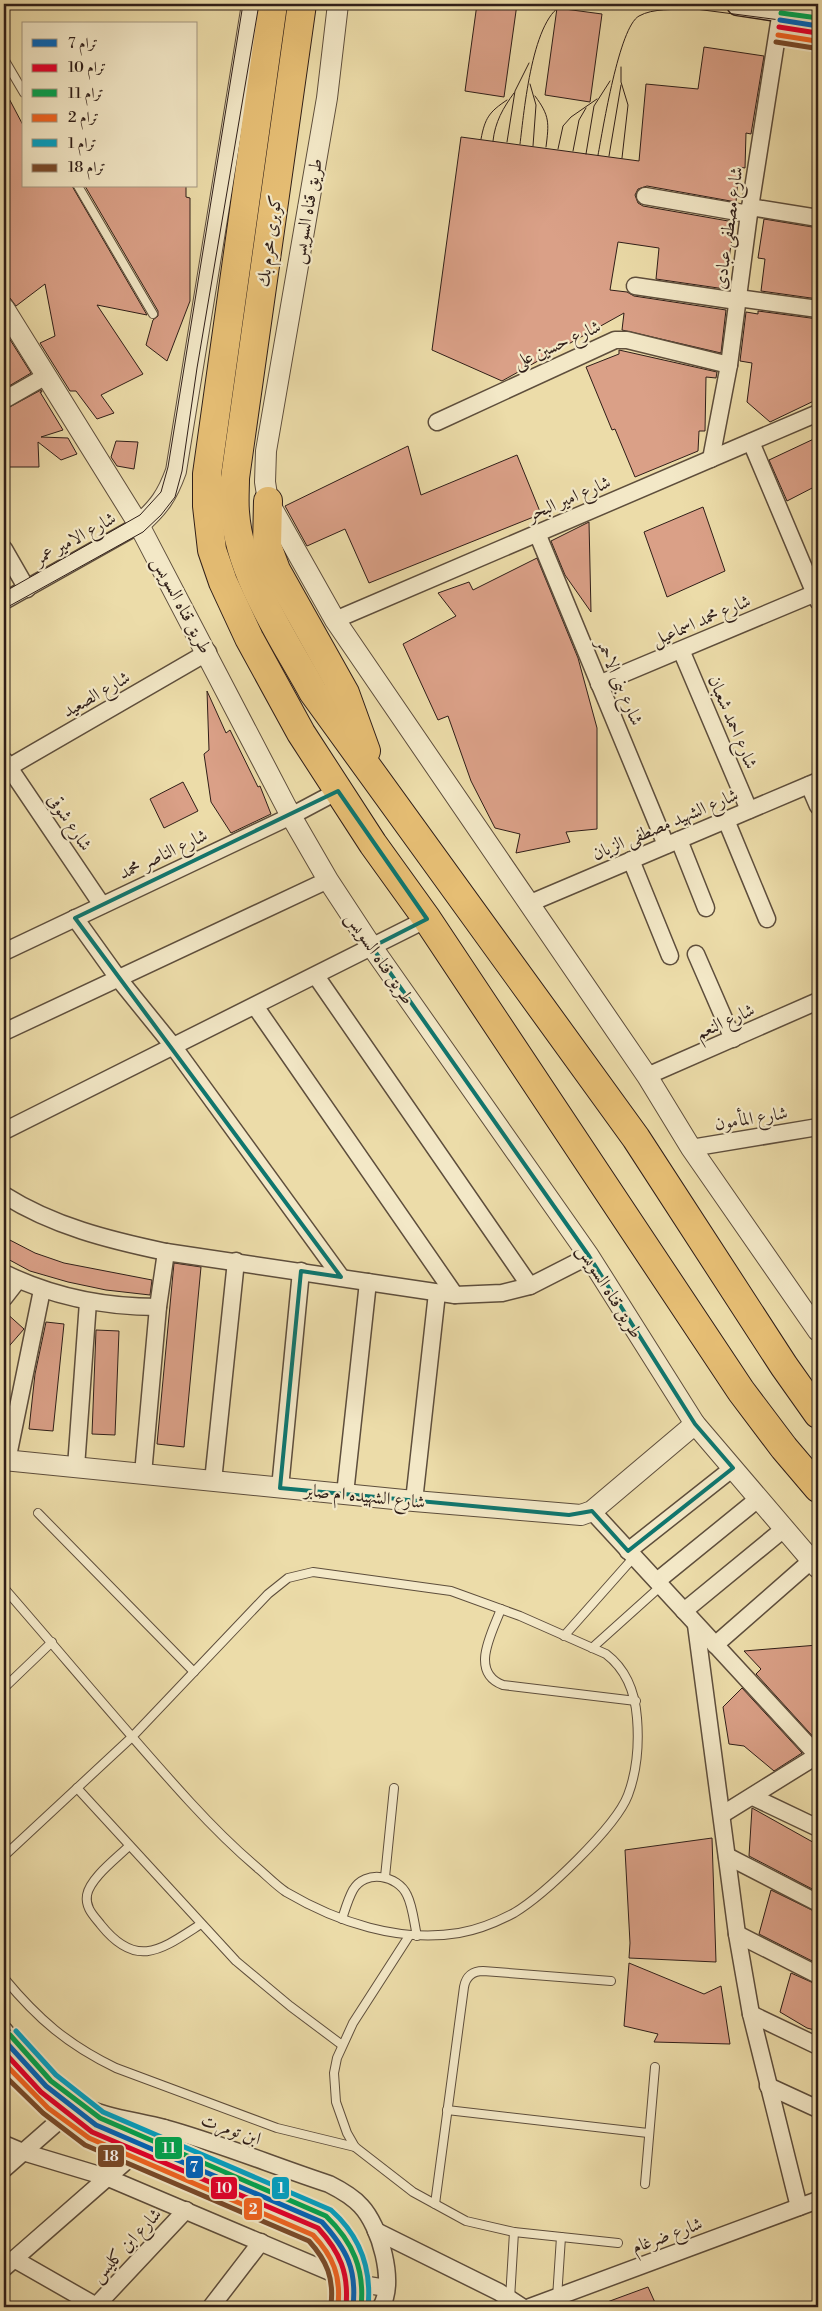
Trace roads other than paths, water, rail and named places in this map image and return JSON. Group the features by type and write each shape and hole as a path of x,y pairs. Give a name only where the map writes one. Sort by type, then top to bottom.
{"highway":[{"name":"كوبرى محرم بك","path":"273,4 207,474 206,506 212,550 234,608 301,733 338,791"},
{"name":"كوبرى محرم بك","path":"302,4 235,478 235,514 241,546 251,574 269,612 313,692 374,774"},
{"path":"268,501 267,546 273,562 345,693 374,774 636,1138 778,1358 818,1414"},
{"path":"338,791 427,920 741,1391 784,1448 818,1488"}],"main road":[{"path":"738,4 782,7 818,16"}],"street":[{"path":"139,525 155,510 169,492 176,471 252,4"},
{"name":"طريق قناه السويس","path":"338,4 327,98 266,450 265,482 268,501 335,620 647,1076 691,1148 818,1331"},
{"name":"شارع مصطفى عبادى","path":"711,459 729,365 750,210 782,7"},
{"path":"645,196 818,218"},
{"path":"635,286 818,309"},
{"name":"طريق قناه السويس","path":"4,308 139,525 208,652 292,816 328,880 372,947 589,1256 695,1424 815,1564"},
{"name":"شارع حسين على","path":"437,422 615,340 626,340 729,365"},
{"path":"4,400 46,376"},
{"name":"شارع امير البحر","path":"335,620 818,413"},
{"path":"751,442 817,596"},
{"name":"شارع الامير عمر","path":"4,601 139,525"},
{"name":"شارع بنى الاحمر","path":"537,533 599,684 672,843 706,908"},
{"path":"4,549 27,589"},
{"name":"شارع محمد اسماعيل","path":"599,684 817,596"},
{"name":"شارع احمد شعبان","path":"681,650 749,810"},
{"name":"شارع الصعيد","path":"5,766 208,652"},
{"name":"شارع شوقى","path":"5,766 102,905"},
{"path":"814,783 818,806"},
{"name":"شارع الشهيد مصطفى الزيان","path":"528,904 814,783"},
{"name":"شارع الناصر محمد","path":"4,952 292,816 338,791"},
{"path":"726,820 767,919"},
{"path":"631,860 670,956"},
{"path":"4,1032 328,880"},
{"path":"75,918 118,978 173,1046 341,1277"},
{"path":"4,1130 427,920"},
{"path":"696,954 733,1039"},
{"path":"316,976 530,1286"},
{"name":"شارع النعم","path":"647,1076 818,1001"},
{"path":"255,1006 456,1295"},
{"name":"شارع المأمون","path":"691,1148 818,1127"},
{"path":"7,1203 88,1233 166,1252 456,1295 502,1293 530,1286 589,1256"},
{"path":"143,1474 158,1308 166,1252"},
{"path":"213,1481 236,1261"},
{"path":"280,1488 301,1271"},
{"path":"4,1298 11,1276 42,1290 88,1302 111,1306 158,1308"},
{"path":"345,1494 368,1282"},
{"path":"6,1460 42,1290"},
{"path":"414,1501 437,1292"},
{"path":"76,1467 88,1302"},
{"path":"695,1424 592,1511 818,1755 723,1814"},
{"name":"شارع الشهيده ام صابر","path":"6,1460 569,1515 581,1515 592,1511"},
{"path":"631,1554 733,1468"},
{"path":"659,1584 758,1498"},
{"path":"684,1611 785,1528"},
{"path":"715,1645 815,1564"},
{"path":"696,1625 723,1814 737,1934 751,2014 799,2207"},
{"path":"753,1797 818,1828"},
{"path":"727,1856 818,1903"},
{"path":"737,1934 818,1974"},
{"path":"751,2014 818,2046"},
{"name":"ابن تومرت","path":"4,2030 19,2050 47,2078 78,2104 120,2118 164,2128 329,2184 352,2198 362,2206 376,2231 385,2259 386,2288 381,2307"},
{"path":"4,2063 19,2050"},
{"path":"768,2086 818,2109"},
{"path":"4,2169 78,2104"},
{"path":"96,2307 9,2264 164,2128"},
{"path":"4,2144 23,2152 106,2177 356,2283 386,2288"},
{"name":"شارع ضرغام","path":"530,2307 818,2200"},
{"name":"شارع ابن كليس","path":"96,2307 186,2210"},
{"path":"376,2231 499,2292 516,2303"},
{"path":"220,2304 261,2242"}],"lane":[{"path":"4,59 22,90"},
{"path":"79,188 153,314"},
{"path":"38,1513 194,1672"},
{"path":"564,1636 631,1554"},
{"path":"4,1588 132,1737 230,1845 285,1891 342,1919 386,1932 413,1936 460,1933 488,1925 514,1913 537,1897 616,1818 628,1796 635,1772 639,1736 636,1701 625,1673 606,1654 501,1609 451,1591 325,1573 300,1574 277,1585 132,1737 4,1856"},
{"path":"592,1648 659,1584"},
{"path":"501,1609 484,1663 490,1677 496,1682 503,1685 636,1701"},
{"path":"4,1688 52,1642"},
{"path":"77,1788 236,1961 290,2006 342,2045"},
{"path":"385,1877 394,1788"},
{"path":"129,1846 98,1876 87,1894 88,1908 105,1930 123,1946 136,1952 152,1951 170,1944 201,1924"},
{"path":"342,1919 354,1889 368,1879 385,1877 398,1883 407,1895 413,1936 353,2023 342,2045 334,2073 334,2087 340,2118 356,2147 413,2192 466,2221 514,2232 618,2243"},
{"path":"435,2204 465,1982 472,1973 483,1971 611,1981"},
{"path":"4,1978 40,2018 73,2045 116,2068 277,2128 356,2147"},
{"path":"645,2184 655,2067"},
{"path":"447,2110 648,2133"},
{"path":"514,2232 516,2303"},
{"path":"556,2298 561,2237"}],"tram line":[{"path":"4,592 140,515 161,492 168,467 243,4"},
{"path":"4,609 143,532 161,515 175,497 182,471 197,368 259,4"},
{"path":"520,144 527,89 537,45 545,26 554,12 565,4"},
{"path":"657,4 780,20"},
{"path":"797,4 818,8"},
{"path":"598,155 613,80 625,39 632,24 639,16 645,13 689,9"},
{"name":"11","path":"781,13 818,18"},
{"name":"7","path":"780,20 818,26"},
{"name":"10","path":"779,27 817,33"},
{"name":"2","path":"778,35 816,41"},
{"name":"18","path":"776,42 814,48"},
{"path":"507,142 515,91 529,63"},
{"path":"621,67 621,82 628,105 622,158"},
{"path":"586,154 594,106 610,81"},
{"path":"530,84 536,105 533,146"},
{"path":"609,156 621,85"},
{"path":"493,141 500,115 514,93"},
{"path":"535,96 546,115 548,132 546,147"},
{"path":"558,149 563,126 571,117 597,99"},
{"path":"481,139 489,116 507,100"},
{"path":"573,151 579,120 586,108"},
{"path":"4,2022 21,2044 84,2107 112,2124 310,2207 336,2224 346,2235 360,2261 364,2275 363,2307"},
{"name":"1","path":"16,2031 56,2075 103,2112 331,2210 350,2231 362,2254 368,2279 368,2307"},
{"name":"11","path":"10,2035 51,2081 100,2118 326,2216 343,2236 355,2257 361,2281 361,2307"},
{"name":"7","path":"4,2040 46,2086 96,2125 322,2222 344,2251 352,2271 353,2307"},
{"name":"10","path":"4,2052 41,2092 92,2132 318,2228 332,2246 341,2264 346,2283 346,2306"},
{"name":"2","path":"4,2063 48,2108 89,2138 313,2235 326,2251 334,2267 338,2285 338,2305"},
{"name":"18","path":"4,2075 43,2113 85,2145 309,2241 328,2270 332,2295 331,2305"}]}
